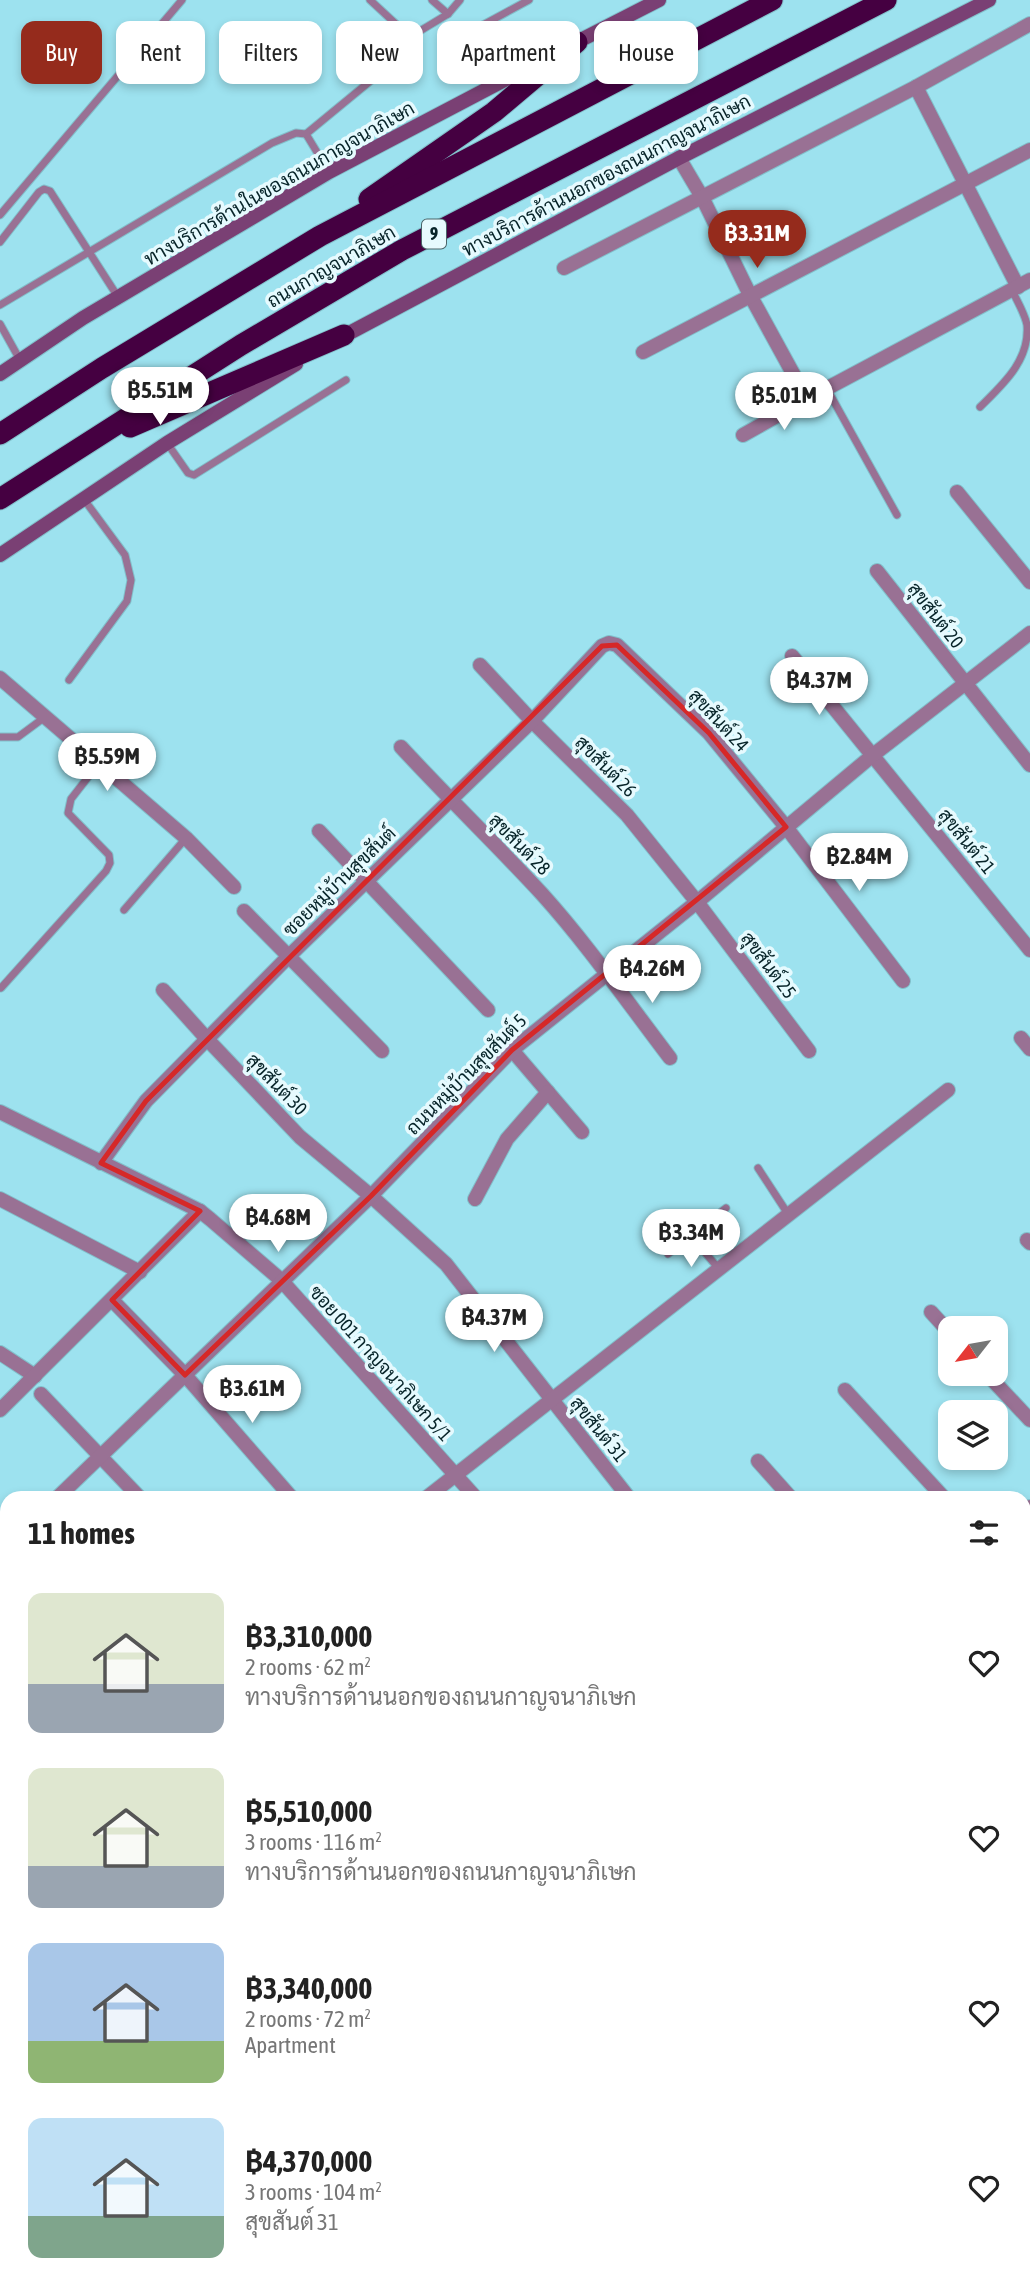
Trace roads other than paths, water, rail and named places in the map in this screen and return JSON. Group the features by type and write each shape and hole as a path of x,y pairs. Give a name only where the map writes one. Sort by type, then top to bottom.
{"highway":[{"name":"ถนนกาญจนาภิเษก","path":"0,434 102,368 320,236 772,0"},
{"name":"ถนนกาญจนาภิเษก","path":"0,499 241,345 402,250 886,0"},
{"path":"320,236 380,190 494,112 527,84"},
{"path":"66,455 344,335"}],"main road":[{"name":"ทางบริการด้านในของถนนกาญจนาภิเษก","path":"580,40 659,0"},
{"name":"ทางบริการด้านนอกของถนนกาญจนาภิเษก","path":"0,555 167,443 344,335 679,158 989,0"},
{"name":"ทางบริการด้านในของถนนกาญจนาภิเษก","path":"0,374 118,297 329,172 497,84"}],"street":[{"path":"564,268 916,87 1030,24"},
{"path":"743,435 1020,286 964,184 916,87"},
{"path":"642,352 1030,150"},
{"path":"679,158 807,399"},
{"path":"957,492 1030,582"},
{"name":"สุขสันต์ 20","path":"877,571 1030,765"},
{"name":"ถนนหมู่บ้านสุขสันต์ 5","path":"64,1491 371,1196 512,1050 697,902 873,755 1030,633"},
{"name":"ซอยหมู่บ้านสุขสันต์","path":"101,1164 146,1101 288,957 532,721 602,646 610,643 617,645"},
{"name":"สุขสันต์ 24","path":"617,645 709,733 786,827 903,981"},
{"name":"สุขสันต์ 21","path":"792,656 1030,950"},
{"name":"สุขสันต์ 26","path":"480,665 532,721 627,814 697,902"},
{"path":"0,678 186,838 234,887"},
{"name":"สุขสันต์ 28","path":"401,747 543,895 670,1058"},
{"path":"320,831 488,1010"},
{"name":"สุขสันต์ 25","path":"697,902 809,1051"},
{"path":"244,911 382,1052"},
{"name":"สุขสันต์ 30","path":"163,990 300,1137 371,1196"},
{"path":"512,1050 582,1132"},
{"path":"434,1491 948,1090"},
{"path":"475,1199 507,1139 548,1092"},
{"name":"ซอย 001 กาญจนาภิเษก 5/1","path":"0,1112 200,1211 281,1280 470,1491"},
{"name":"สุขสันต์ 31","path":"371,1196 446,1264 623,1491"},
{"path":"0,1199 140,1272"},
{"path":"0,1410 200,1211"},
{"path":"112,1300 185,1375 286,1491"},
{"path":"931,1312 938,1320"},
{"path":"0,1353 35,1376"},
{"path":"999,1386 1030,1420"},
{"path":"845,1390 938,1491"},
{"path":"41,1394 133,1491"},
{"path":"758,1461 785,1491"}],"lane":[{"path":"0,215 182,0"},
{"path":"370,0 393,21"},
{"path":"432,0 448,13"},
{"path":"423,29 448,13 460,0"},
{"path":"490,21 529,0"},
{"path":"0,304 272,143 296,133 306,134 367,84"},
{"path":"306,134 329,172"},
{"path":"0,242 44,189 50,191 118,297"},
{"path":"980,407 1013,376 1023,355 1028,339 1020,286"},
{"path":"0,324 20,360"},
{"path":"167,443 188,473 200,473 346,380"},
{"path":"827,389 897,515"},
{"path":"69,680 127,601 131,580 125,555 83,498"},
{"path":"0,737 18,737 45,717"},
{"path":"1,988 98,881 110,863 108,855 68,813 71,799 99,763"},
{"path":"124,910 186,838"},
{"path":"758,1168 788,1215"},
{"path":"668,1254 726,1208"},
{"path":"691,1236 719,1270"}]}
